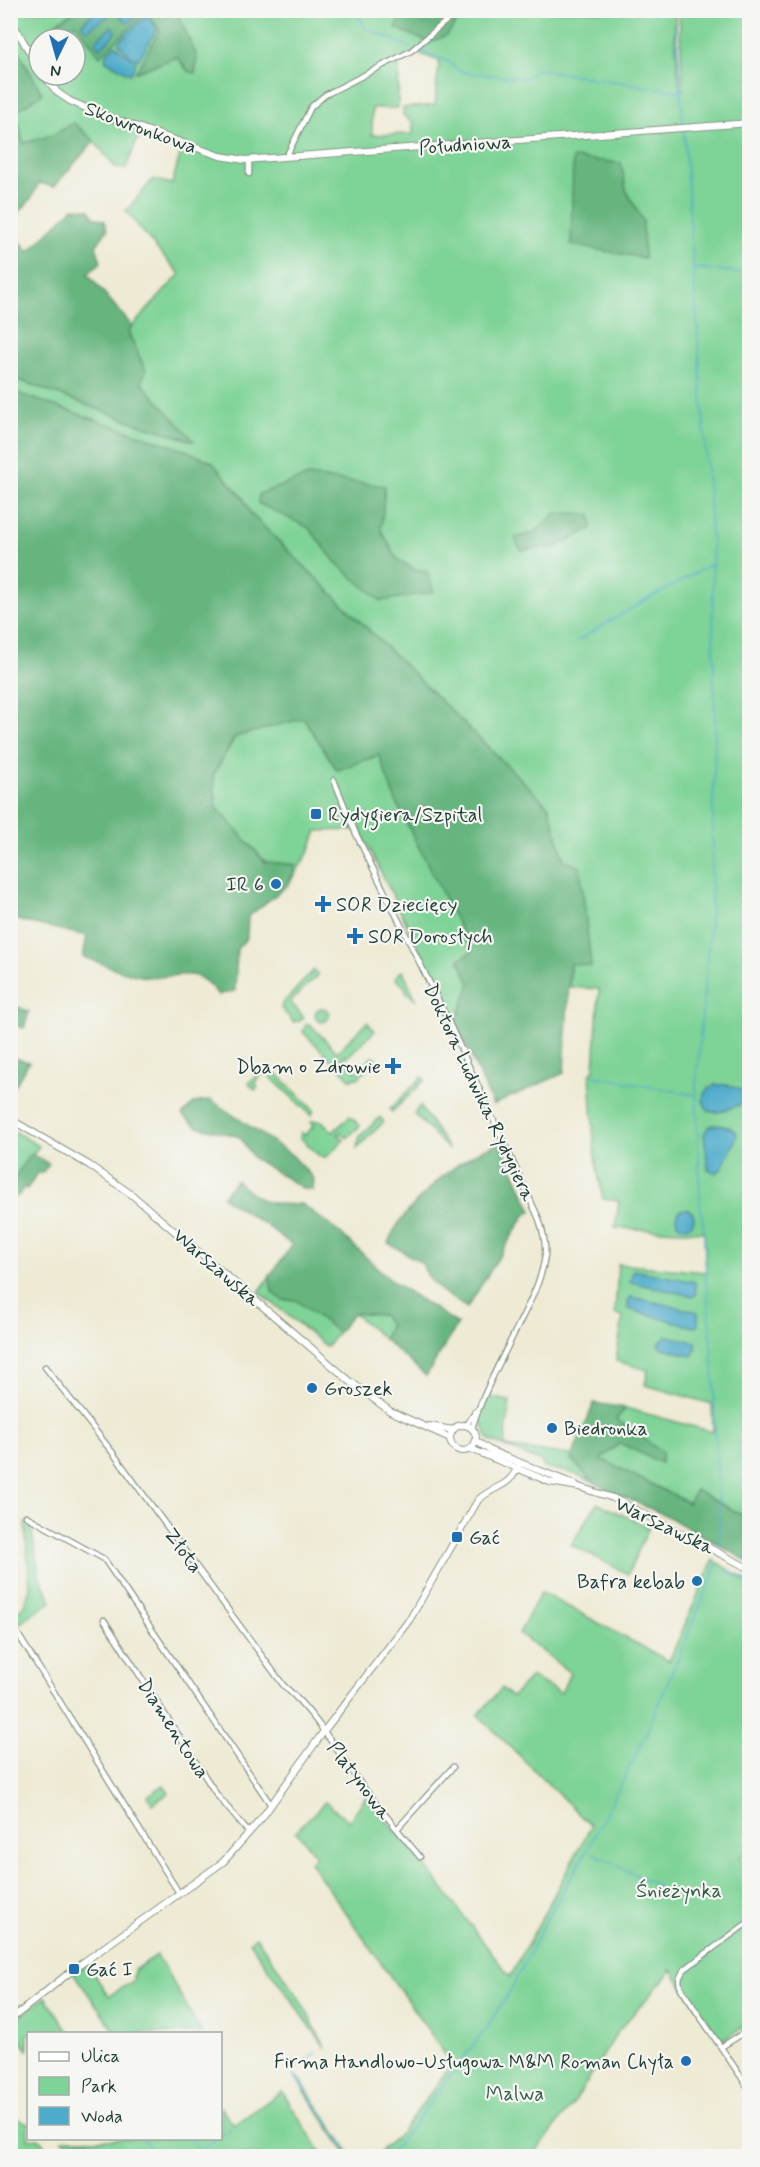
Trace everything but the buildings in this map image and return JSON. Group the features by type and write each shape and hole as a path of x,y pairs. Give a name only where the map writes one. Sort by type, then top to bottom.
{"street":[{"path":"285,158 311,106 325,95 411,51 459,10"},
{"path":"10,18 27,48"},
{"name":"Skowronkowa","path":"51,87 70,101 103,115 220,156 249,160"},
{"name":"Południowa","path":"249,160 750,123"},
{"path":"249,160 249,174"},
{"name":"Doktora Ludwika Rydygiera","path":"334,780 356,834 444,1012 543,1232 545,1254 539,1279 469,1426"},
{"name":"Warszawska","path":"10,1119 115,1182 151,1210 351,1382 390,1411 450,1438"},
{"name":"Złota","path":"45,1367 113,1454 284,1686 324,1731"},
{"name":"Warszawska","path":"417,1424 453,1430"},
{"path":"457,1426 469,1426 476,1433 477,1441 471,1449 463,1451 456,1449 450,1438 453,1430 457,1426"},
{"name":"Warszawska","path":"477,1441 550,1482 579,1487 626,1504 750,1569"},
{"name":"Warszawska","path":"471,1449 518,1466"},
{"path":"10,2020 74,1969 223,1862 271,1805 324,1731 410,1619 478,1500 484,1494 508,1482 518,1466"},
{"path":"26,1516 104,1559 271,1805"},
{"name":"Diamentowa","path":"104,1620 218,1795 249,1833"},
{"path":"16,1631 179,1893"},
{"name":"Platynowa","path":"324,1731 362,1785 420,1857"},
{"name":"Platynowa","path":"397,1829 453,1767"},
{"path":"750,1921 685,1969 679,1982 681,1990 750,2090"},
{"path":"721,2048 750,2029"}],"green space":[{"path":"11,11 74,11 51,27 27,27 27,66 11,38"},
{"path":"74,11 95,11 82,23 85,27 78,27 76,24 50,27"},
{"path":"109,11 121,11 137,16 143,11 176,11 197,57 195,73 188,71 177,57 136,72 160,30 146,12 100,56 87,39 87,30 108,16"},
{"path":"176,11 403,11 397,28 447,35 465,11 675,11 680,89 683,90 679,11 749,11 749,1519 696,1490 689,1503 601,1459 620,1443 661,1463 662,1452 615,1419 626,1408 713,1432 712,1404 645,1385 648,1370 616,1361 623,1316 615,1314 618,1264 706,1272 704,1232 615,1228 619,1201 603,1199 595,1158 590,1075 594,1069 599,989 570,987 570,963 591,965 580,867 564,860 549,807 251,514 243,498 212,462 187,451 11,391 10,377 192,441 140,382 146,371 128,331 180,274 126,211 153,179 172,184 181,151 138,137 126,169 115,167 94,141 74,123 53,135 24,144 15,112 42,93 39,87 87,87 87,27 56,27 146,12 160,29 137,71 177,57 188,71 195,73 197,57","holes":["415,52 439,61 435,105 403,108 403,115 413,123 413,134 372,135 372,108 398,108 399,61","621,163 626,190 643,221 571,245","309,528 381,530 397,559 416,570 337,564","592,528 556,547 521,550 515,538","631,1297 697,1312 694,1327 628,1309"]},
{"path":"403,11 465,11 447,35 430,43 396,28"},
{"path":"11,38 27,67 27,87 38,87 42,94 15,112 24,143 53,135 74,123 94,141 54,187 39,183 31,199 11,221"},
{"path":"573,158 621,163 626,190 643,221 644,258 571,245"},
{"path":"73,208 89,209 94,217 105,221 107,230 96,246 101,262 88,274 132,326 128,332 146,371 141,382 194,441 136,423 11,377 11,232 29,251"},
{"path":"11,391 187,451 212,462 243,498 251,514 549,807 564,860 580,867 591,966 570,963 564,1073 493,1105 456,1023 470,984 459,959 472,952 397,804 379,755 337,770 304,718 235,737 213,775 216,807 265,862 296,865 288,885 248,917 247,938 237,949 235,991 218,995 209,984 191,975 153,977 127,973 83,957 87,936 12,919 11,922"},
{"path":"308,476 385,486 381,530 397,559 415,570 426,570 434,592 381,601 337,564 309,528 258,503 259,494"},
{"path":"556,513 591,514 592,528 556,547 521,550 515,538 534,533"},
{"path":"304,718 337,770 379,755 397,804 472,952 470,984 456,1023 360,830 317,831 309,852 288,885 296,865 266,862 216,807 213,775 235,737"},
{"path":"314,970 318,975 290,1002 304,1017 293,1022 281,1008 282,1004"},
{"path":"403,971 416,999 405,991 406,988 396,979 397,974"},
{"path":"11,1004 29,1012 24,1028 11,1024"},
{"path":"319,1008 325,1008 329,1015 325,1022 319,1022 315,1018 315,1012"},
{"path":"367,1022 375,1031 347,1057 345,1055 335,1064 303,1032 306,1024 310,1024 337,1052"},
{"path":"373,1056 377,1060 358,1078 350,1079 337,1066 344,1059 357,1072"},
{"path":"11,1057 29,1062 16,1084 11,1087"},
{"path":"269,1066 314,1110 311,1115 265,1072 256,1081 255,1084 258,1087 255,1090 249,1084"},
{"path":"422,1077 425,1080 392,1112 390,1109"},
{"path":"211,1100 292,1155 314,1179 313,1190 304,1189 253,1158 240,1137 196,1126 182,1115 194,1103"},
{"path":"420,1106 448,1148 448,1149 414,1114"},
{"path":"350,1116 360,1126 347,1138 340,1132 338,1134 344,1140 326,1157 320,1157 300,1137 301,1132 305,1135 314,1126 312,1121 322,1121 333,1132"},
{"path":"380,1117 384,1122 357,1148 360,1136"},
{"path":"10,1129 39,1146 33,1155 29,1155 11,1184"},
{"path":"501,1143 532,1211 525,1215 467,1308 446,1295 434,1284 422,1263 388,1243 412,1207 448,1172 471,1156"},
{"path":"29,1155 49,1164 42,1173 38,1173 27,1189 23,1188 19,1195 11,1199 11,1184"},
{"path":"236,1180 265,1201 302,1204 341,1234 393,1282 458,1324 426,1376 384,1339 390,1325 382,1315 353,1313 338,1332 296,1300 283,1300 272,1292 270,1276 292,1245 222,1197"},
{"path":"270,1276 272,1292 283,1300 296,1300 338,1332 327,1347 259,1292"},
{"path":"353,1313 382,1315 390,1325 384,1339"},
{"path":"489,1397 510,1401 505,1445 512,1448 573,1455 571,1459 592,1481 572,1473 543,1467 542,1462 491,1441 487,1437 480,1417"},
{"path":"594,1403 626,1408 616,1419 662,1452 661,1463 620,1443 601,1459 688,1503 696,1490 749,1519 749,1562 665,1515 592,1481 571,1459"},
{"path":"597,1503 649,1527 628,1574 571,1545"},
{"path":"30,1522 40,1578 52,1601 11,1629 11,1615 25,1605 30,1587 25,1523"},
{"path":"713,1560 749,1582 750,1850 740,1857 749,1869 749,2023 727,2038 719,2039 672,1970 619,2030 575,2101 533,2156 375,2156 401,2133 452,2064 310,1862 316,1856 296,1831 325,1802 349,1821 366,1797 421,1860 510,1977 591,1826 478,1715 502,1688 512,1697 531,1677 561,1693 570,1673 519,1633 541,1592 669,1661"},
{"path":"164,1785 169,1793 153,1804 147,1796"},
{"path":"256,1937 298,1996 326,2048 249,1942"},
{"path":"157,1955 201,2032 115,2032 74,1974 87,1964 109,1996 133,1981 134,1970"},
{"path":"45,1997 69,2032 27,2032 27,2049 11,2028 11,2024"},
{"path":"294,2075 298,2077 352,2156 348,2156"},
{"path":"282,2091 323,2156 77,2156 64,2140 222,2140 222,2108 234,2125"},
{"path":"10,2115 27,2123 27,2140 41,2140 52,2156 11,2156"}],"water":[{"path":"121,10 143,11 128,23 120,16"},
{"path":"95,11 109,11 108,16 87,30 87,27 83,27 82,24"},
{"path":"147,15 157,29 139,59 132,57 119,44 119,41"},
{"path":"112,26 116,32 100,49 95,42"},
{"path":"115,45 136,62 130,74 105,60 106,54"},
{"path":"715,1085 735,1087 743,1091 747,1098 743,1104 726,1110 709,1111 703,1096"},
{"path":"713,1125 730,1127 737,1133 722,1169 716,1173 708,1169 704,1134 708,1127"},
{"path":"681,1209 689,1209 694,1214 692,1225 681,1227 676,1222 676,1214"},
{"path":"633,1270 695,1282 696,1295 630,1282"},
{"path":"631,1297 698,1312 698,1326 694,1327 628,1309 628,1301"},
{"path":"667,1336 696,1342 696,1349 692,1356 660,1347 658,1344"}],"waterway":[{"path":"354,10 365,28 410,47"},
{"path":"676,24 681,91"},
{"path":"416,49 447,61 458,70 467,73 525,78 538,69 681,92 683,125"},
{"path":"684,130 712,546 715,723 711,913 696,1084 700,1203 714,1381 721,1548"},
{"path":"693,268 750,273"},
{"path":"577,641 712,564"},
{"path":"594,1076 695,1095"},
{"path":"385,2156 396,2147 423,2112 489,2024 511,1989 547,1919 587,1850 645,1737 717,1564"},
{"path":"727,1570 750,1584"},
{"path":"593,1853 659,1887 662,1892"},
{"path":"293,2072 316,2053"},
{"path":"297,2077 351,2156"},
{"path":"222,2135 230,2129"},
{"path":"144,2140 156,2156"},
{"path":"191,2140 201,2156"},
{"path":"194,2156 214,2140"}],"place":[{"name":"Rydygiera/Szpital","path":"316,814"},
{"name":"IR 6","path":"276,884"},
{"name":"SOR Dziecięcy","path":"323,904"},
{"name":"SOR Dorosłych","path":"355,936"},
{"name":"Dbam o Zdrowie","path":"393,1066"},
{"name":"Groszek","path":"312,1388"},
{"name":"Biedronka","path":"552,1428"},
{"name":"Gać","path":"457,1537"},
{"name":"Bafra kebab","path":"697,1581"},
{"name":"Gać I","path":"74,1969"},
{"name":"Firma Handlowo-Usługowa M&M Roman Chyła","path":"686,2061"}],"park label":[{"name":"Śnieżynka","path":"679,1890"},
{"name":"Malwa","path":"515,2093"}]}
